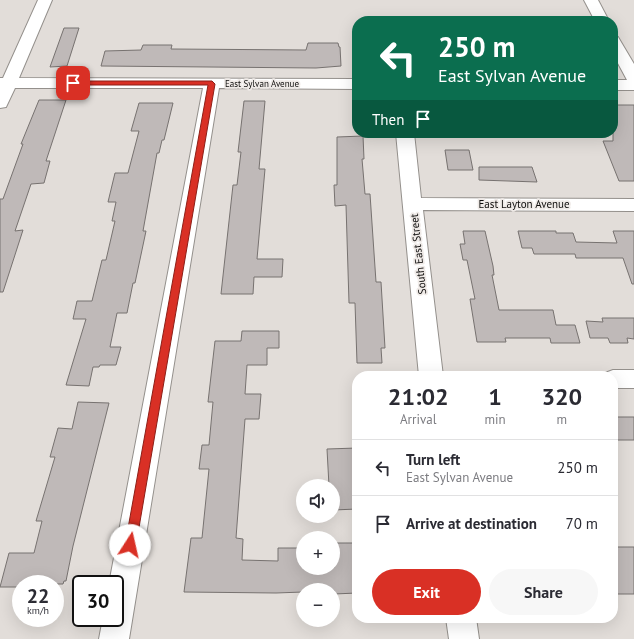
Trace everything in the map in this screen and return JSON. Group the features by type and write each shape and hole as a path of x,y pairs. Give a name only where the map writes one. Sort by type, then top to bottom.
{"street":[{"path":"0,103 4,83 45,0"},
{"path":"591,0 599,16"},
{"path":"618,49 634,78"},
{"name":"East Sylvan Avenue","path":"4,83 352,84"},
{"path":"114,639 212,84"},
{"path":"618,85 634,85"},
{"name":"South East Street","path":"406,138 430,371"},
{"name":"East Layton Avenue","path":"413,204 634,205"},
{"path":"618,379 634,379"},
{"path":"462,623 464,639"}],"building":[{"path":"64,28 79,28 67,66 50,67"},
{"path":"308,43 338,43 340,47 341,66 316,68 101,66 105,51 141,50 143,45 172,45 171,49 306,50"},
{"path":"39,100 66,100 46,161 50,161 44,183 31,184 15,231 23,230 3,292 0,292 0,199 3,199 23,144 21,144"},
{"path":"244,101 265,101 259,169 265,169 257,259 283,259 282,277 254,277 253,294 221,294 233,185 237,185 241,152 238,152"},
{"path":"139,103 173,103 164,140 162,140 159,153 157,153 143,231 146,231 135,283 133,283 127,313 117,313 110,347 121,347 116,365 100,365 99,367 93,367 89,386 66,385 86,319 73,319 77,301 92,301 102,260 106,260 115,221 112,221 116,202 108,202 115,173 128,173 139,131 131,131"},
{"path":"618,105 634,105 634,181 619,181 603,141 613,141 613,138 618,138"},
{"path":"337,137 363,138 364,159 362,159 365,194 370,194 376,282 381,282 385,348 381,348 382,363 357,363 355,303 349,303 346,205 335,206 334,185 337,185"},
{"path":"445,150 469,150 473,170 448,170"},
{"path":"479,167 532,167 537,182 479,180"},
{"path":"463,231 485,231 493,266 494,275 492,275 499,310 553,310 556,325 575,325 580,343 551,343 550,338 505,338 506,342 477,342 470,299 475,299 467,260 463,260 460,244 465,244"},
{"path":"518,231 556,231 556,233 573,233 576,242 617,243 613,231 634,231 634,284 632,284 623,258 576,258 575,254 534,254 532,248 522,248"},
{"path":"602,318 634,318 634,339 627,338 628,343 610,343 608,338 590,338 586,321 603,322"},
{"path":"242,331 279,331 279,348 267,348 267,365 247,365 245,394 261,394 259,419 245,419 236,538 243,539 242,560 278,561 278,548 296,548 296,575 340,575 340,543 352,543 352,593 340,594 340,583 296,583 296,592 184,592 191,538 202,538 209,469 199,469 202,445 209,445 213,402 208,402 215,341 241,341"},
{"path":"78,402 109,403 73,546 66,581 64,581 64,575 12,575 12,587 0,587 9,553 34,553 42,521 36,521 55,457 50,457 58,428 72,429"},
{"path":"618,417 634,417 634,440 618,440"},
{"path":"352,448 352,509 340,510 340,479 329,479 327,449"},
{"path":"618,547 634,547 634,594 618,594"}],"route":[{"path":"73,83 212,84 130,545"}]}
